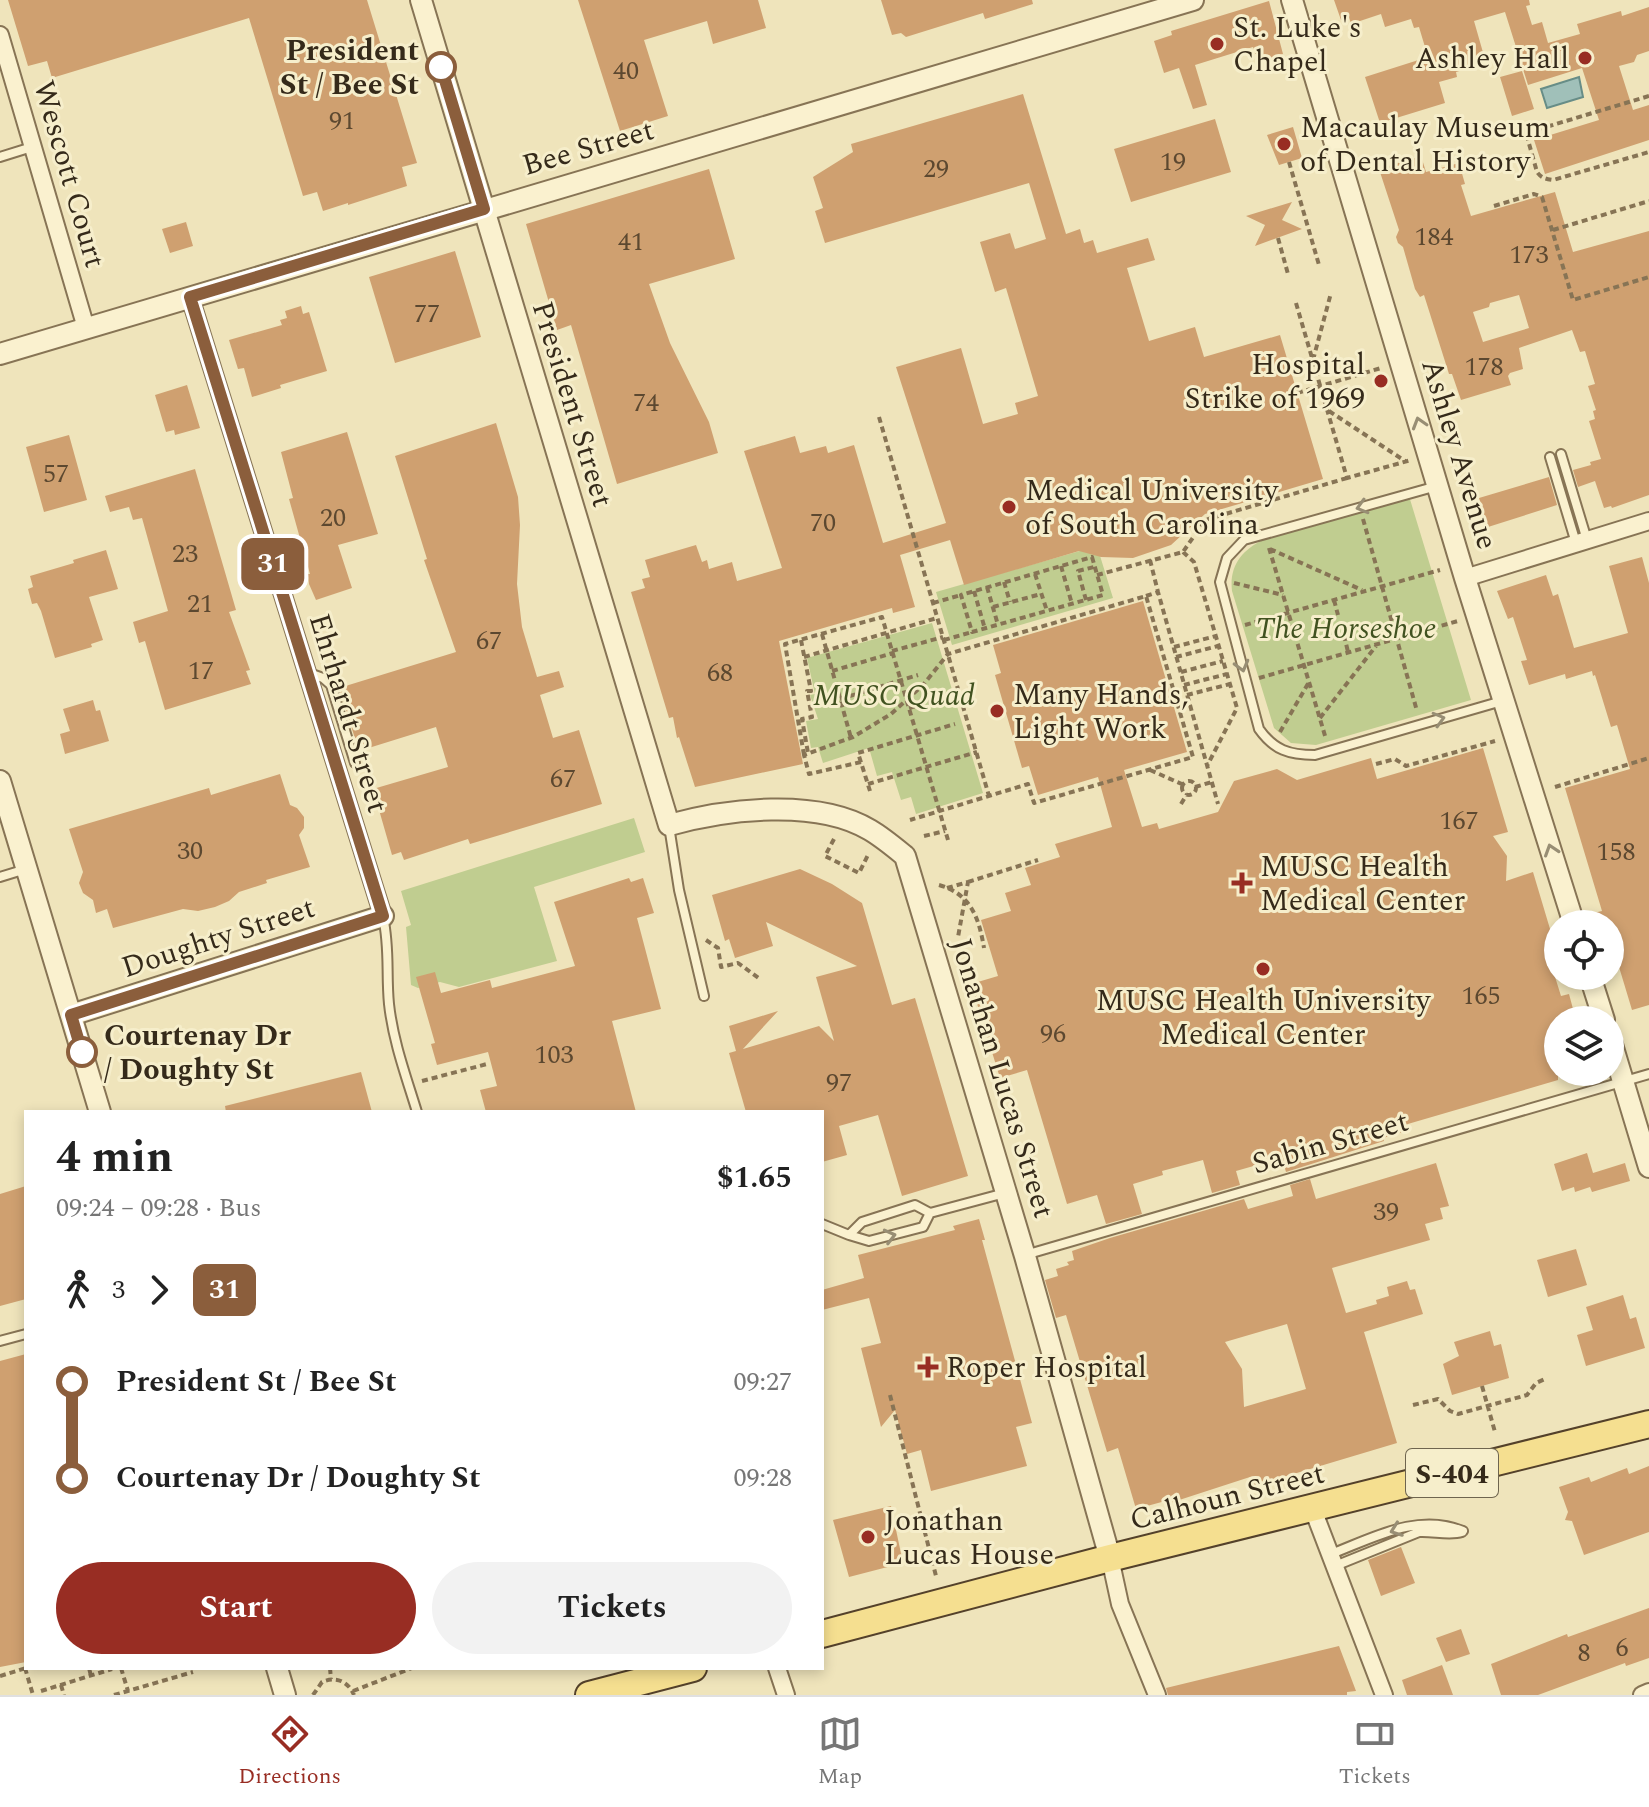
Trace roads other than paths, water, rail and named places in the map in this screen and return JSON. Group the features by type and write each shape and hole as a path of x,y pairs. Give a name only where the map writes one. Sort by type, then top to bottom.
{"main road":[{"name":"Calhoun Street","path":"824,1633 1110,1558 1649,1424"},
{"path":"589,1695 685,1670"}],"street":[{"name":"President Street","path":"421,0 669,825"},
{"name":"Bee Street","path":"0,354 1193,0"},
{"name":"Ashley Avenue","path":"1292,0 1465,578 1570,910"},
{"name":"Wescott Court","path":"0,35 86,328"},
{"name":"Ehrhardt Street","path":"190,297 383,916"},
{"path":"1465,578 1649,521"},
{"path":"0,781 99,1110"},
{"name":"Jonathan Lucas Street","path":"669,825 692,819 768,810 825,814 868,829 905,856 1025,1256 1110,1558"},
{"name":"Doughty Street","path":"71,1015 383,916"},
{"path":"1624,1082 1649,1167"},
{"path":"1312,1507 1384,1695"},
{"path":"1110,1558 1120,1604 1157,1695"},
{"path":"278,1670 285,1695"},
{"path":"778,1670 786,1695"},
{"path":"1642,1695 1649,1692"}],"lane":[{"path":"0,157 33,147"},
{"path":"1561,454 1581,542"},
{"path":"1550,457 1581,542"},
{"path":"1437,486 1244,540 1227,558 1220,579 1259,729 1284,752 1315,755 1504,701"},
{"path":"307,672 331,685 355,763"},
{"path":"669,825 704,996"},
{"path":"0,877 27,869"},
{"path":"383,916 389,943 389,1001 395,1037 416,1110"},
{"name":"Sabin Street","path":"1624,1082 1649,1074"},
{"name":"Sabin Street","path":"1025,1256 1610,1086"},
{"path":"849,1235 862,1222 915,1205 930,1213 1006,1193"},
{"path":"824,1225 869,1241 923,1227 930,1213"},
{"path":"0,1341 24,1335"},
{"path":"1332,1560 1407,1526 1434,1523 1463,1531"}],"water":[{"path":"1579,77 1583,97 1547,108 1541,89"}],"place":[{"name":"St. Luke's Chapel","path":"1217,44"},
{"name":"Ashley Hall","path":"1585,58"},
{"name":"President St / Bee St","path":"441,67"},
{"name":"Macaulay Museum of Dental History","path":"1284,144"},
{"name":"Hospital Strike of 1969","path":"1381,381"},
{"name":"Medical University of South Carolina","path":"1009,507"},
{"name":"Many Hands, Light Work","path":"997,711"},
{"name":"MUSC Health Medical Center","path":"1242,883"},
{"name":"MUSC Health University Medical Center","path":"1263,969"},
{"name":"Courtenay Dr / Doughty St","path":"82,1052"},
{"name":"Roper Hospital","path":"928,1367"},
{"name":"Jonathan Lucas House","path":"868,1537"}],"park label":[{"name":"The Horseshoe","path":"1346,628"},
{"name":"MUSC Quad","path":"894,695"}]}
